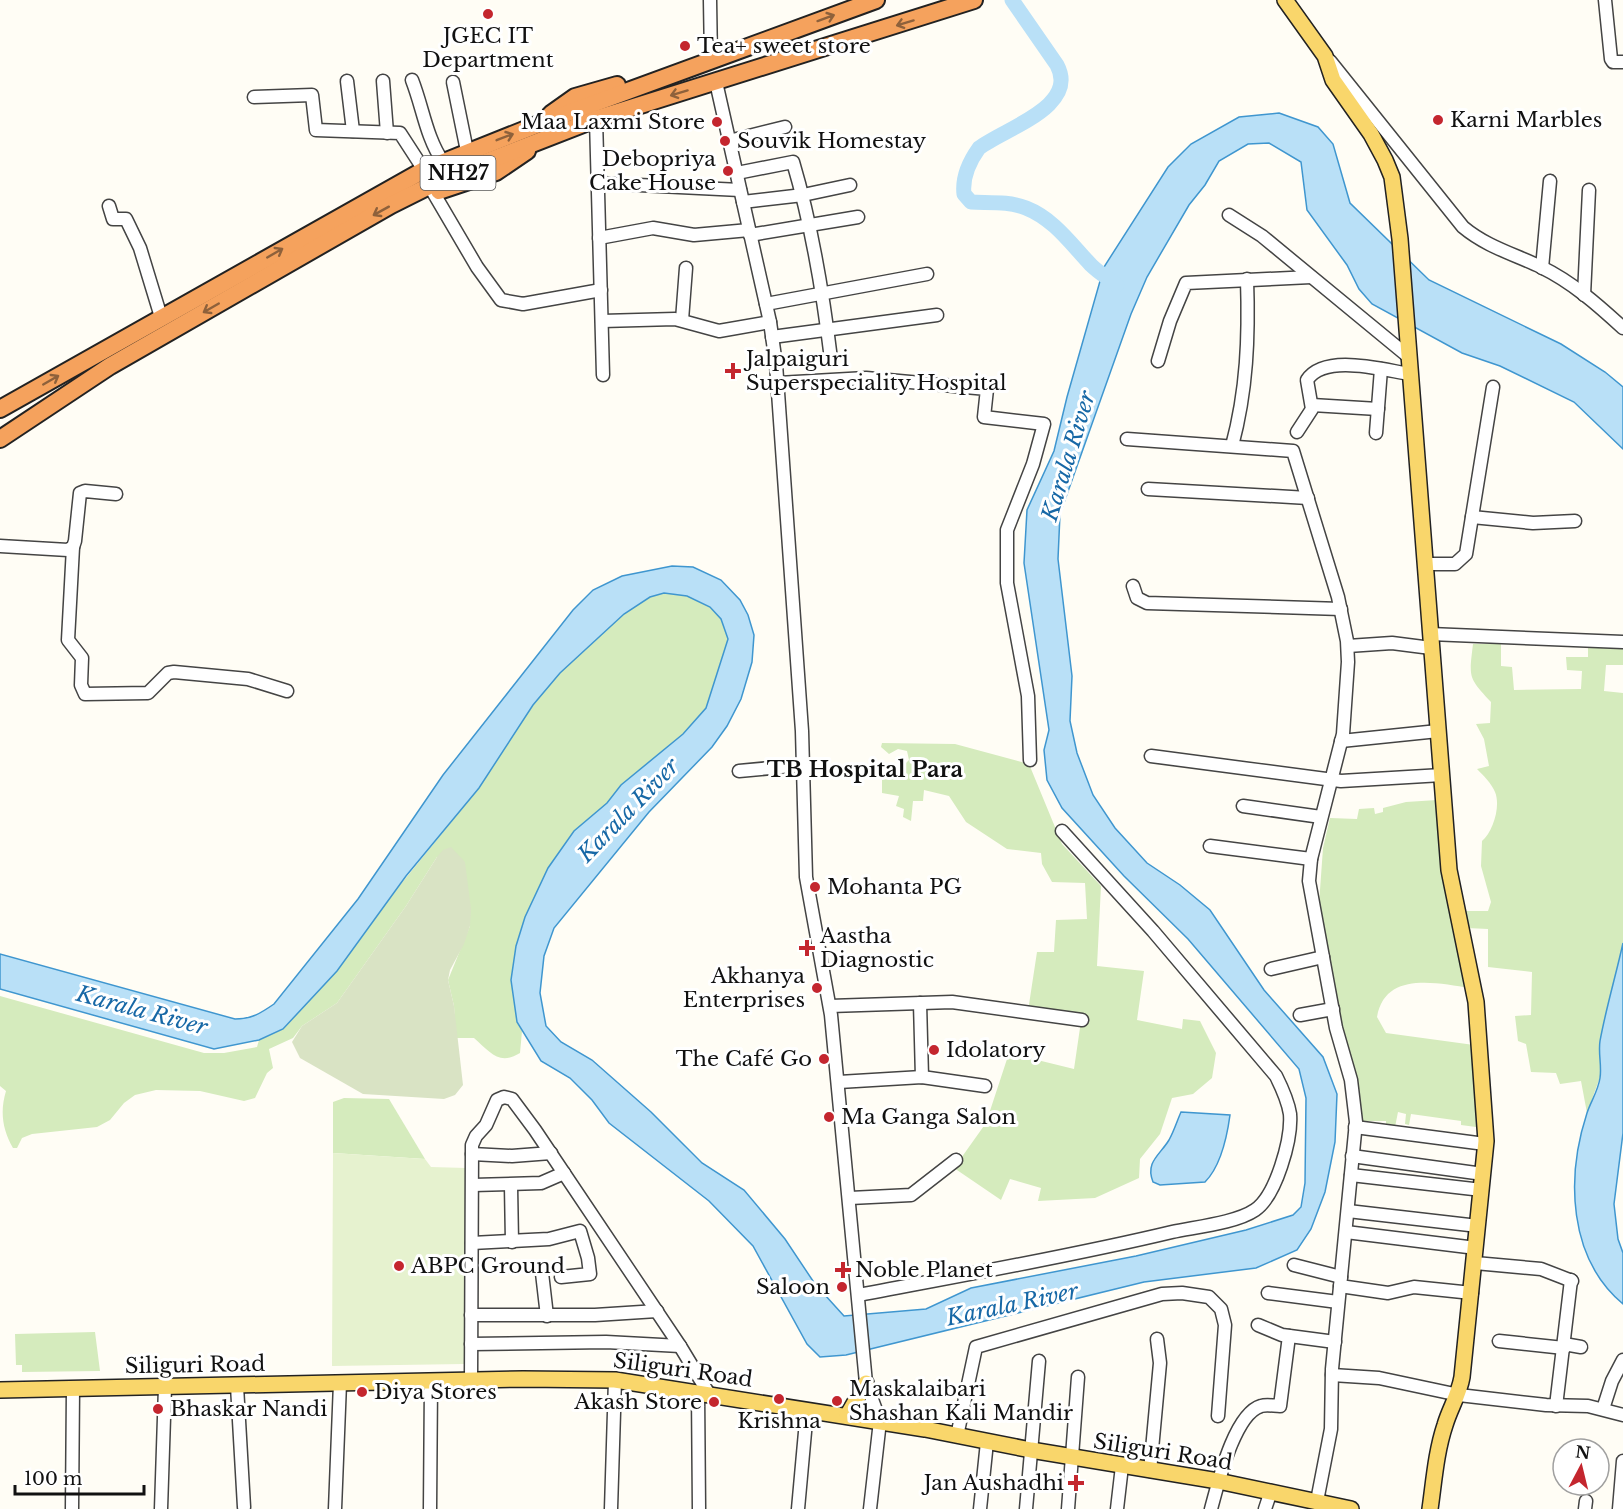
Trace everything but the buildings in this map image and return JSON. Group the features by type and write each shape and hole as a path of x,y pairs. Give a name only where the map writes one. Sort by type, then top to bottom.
{"highway":[{"name":"NH27","path":"0,439 110,366 447,177 540,131 659,79 876,0"},
{"name":"NH27","path":"0,409 424,170 467,151 540,131 596,119 967,2"},
{"path":"711,60 716,82"},
{"name":"NH27","path":"403,200 496,172 519,159 540,131"}],"main road":[{"path":"1285,0 1325,56 1333,80 1371,134 1392,177 1400,239 1450,879 1476,1002 1485,1144 1482,1190 1459,1395 1445,1424 1431,1505"},
{"path":"847,1416 865,1377"},
{"name":"Siliguri Road","path":"0,1390 615,1380 880,1421 1074,1458 1218,1481 1351,1509"}],"street":[{"path":"710,0 711,60"},
{"path":"1605,0 1611,59 1613,62 1623,62"},
{"path":"1325,56 1463,227 1490,246 1542,268 1584,295 1623,328"},
{"path":"412,80 422,106 430,144 443,162"},
{"path":"347,81 353,132"},
{"path":"383,81 387,133"},
{"path":"453,82 467,151"},
{"path":"716,82 770,322 778,383 803,765 806,877 830,1006 860,1299 865,1377 880,1421 870,1509"},
{"path":"254,97 312,95 316,130 400,133 424,170"},
{"path":"596,119 603,375"},
{"path":"729,141 785,127"},
{"path":"737,173 793,162 810,226 823,294 831,359"},
{"path":"1542,268 1550,182"},
{"path":"598,183 742,196 803,195 850,185"},
{"path":"1584,295 1589,190"},
{"path":"433,192 477,267 501,300 523,304 601,290"},
{"path":"110,206 113,219 126,219 140,248 161,317"},
{"path":"1230,215 1262,236 1409,357"},
{"path":"599,238 653,228 694,235 750,232 810,226 858,217"},
{"path":"682,320 686,268"},
{"path":"766,304 927,274"},
{"path":"1158,362 1184,285 1191,282 1311,277"},
{"path":"1232,446 1244,397 1247,367 1247,279"},
{"path":"772,337 937,315"},
{"path":"602,321 682,320 692,322 706,330 719,331 770,322"},
{"path":"1297,432 1310,413 1312,405 1307,380 1317,371 1343,365 1410,374"},
{"path":"1376,433 1381,369"},
{"path":"778,383 866,378 987,389 984,417 1044,424 1033,464 1007,530 1007,583 1028,696 1030,759"},
{"path":"1426,564 1455,564 1464,558 1493,387"},
{"path":"1312,405 1378,409"},
{"path":"1127,438 1292,450 1341,609 1348,646 1349,677 1341,741 1311,859 1310,892 1333,1009 1351,1080 1355,1127 1332,1375 1331,1429 1317,1501"},
{"path":"1148,489 1308,498"},
{"path":"116,494 85,491 80,493 73,547 68,640 82,658 81,686 85,694 148,693 168,673 174,672 248,679 287,691"},
{"path":"1472,517 1533,523 1575,520"},
{"path":"0,546 63,551 73,547"},
{"path":"1133,586 1137,598 1147,603 1341,609"},
{"path":"1348,646 1430,641 1623,642"},
{"path":"1341,741 1438,731"},
{"path":"1151,756 1357,782 1442,775"},
{"path":"739,771 803,765"},
{"path":"1243,806 1321,817"},
{"path":"860,1299 1130,1242 1240,1216 1262,1204 1274,1185 1287,1142 1290,1119 1286,1098 1276,1076 1153,931 1062,831"},
{"path":"1210,846 1311,859"},
{"path":"1276,972 1324,961"},
{"path":"830,1006 920,1003 981,1005 1082,1020"},
{"path":"920,1003 922,1077"},
{"path":"1300,1015 1333,1009"},
{"path":"838,1082 922,1077 985,1086"},
{"path":"471,1381 473,1140 483,1130 497,1100 504,1097 513,1101 551,1153 680,1346 703,1393 699,1509"},
{"path":"1355,1127 1485,1144"},
{"path":"472,1154 512,1156 551,1153"},
{"path":"1352,1156 1483,1174"},
{"path":"850,1198 911,1195 956,1160"},
{"path":"473,1185 511,1186 541,1183 564,1173"},
{"path":"1350,1175 1482,1190"},
{"path":"511,1186 512,1242"},
{"path":"1348,1211 1478,1226"},
{"path":"472,1243 549,1239 580,1231 590,1274 561,1276"},
{"path":"1346,1232 1542,1269 1571,1281 1556,1406"},
{"path":"1294,1265 1340,1282 1388,1293 1414,1287 1472,1293"},
{"path":"542,1274 547,1316"},
{"path":"1269,1293 1338,1302"},
{"path":"957,1436 976,1347 1162,1294 1204,1295 1214,1301 1224,1314 1218,1416"},
{"path":"471,1314 547,1316 657,1311"},
{"path":"1258,1326 1272,1333 1335,1342"},
{"path":"1211,1509 1229,1450 1245,1417 1260,1406 1280,1406 1289,1336"},
{"path":"1150,1471 1160,1363 1157,1339"},
{"path":"1499,1341 1581,1347"},
{"path":"471,1344 606,1342 680,1346"},
{"path":"1026,1509 1040,1361"},
{"path":"1603,1409 1621,1367"},
{"path":"1332,1375 1386,1379 1459,1395 1556,1406 1588,1406 1623,1415"},
{"path":"1068,1509 1074,1458 1078,1377"},
{"path":"610,1509 615,1380"},
{"path":"430,1382 430,1509"},
{"path":"335,1509 340,1383"},
{"path":"161,1509 165,1386"},
{"path":"237,1386 244,1507"},
{"path":"72,1509 73,1388"},
{"path":"798,1509 807,1410"},
{"path":"980,1509 987,1442"},
{"path":"1619,1509 1623,1461"},
{"path":"1117,1509 1122,1466"},
{"path":"1265,1509 1271,1491"}],"green space":[{"path":"664,593 687,596 710,607 722,619 728,639 722,662 706,708 683,734 621,785 607,803 574,831 517,1022 522,1031 520,1053 513,1057 500,1058 474,1038 456,1038 454,1006 448,980 470,926 437,857 406,906 337,1003 302,1026 293,1038 269,1049 273,1068 267,1073 255,1098 244,1101 200,1091 156,1090 135,1095 124,1103 110,1120 97,1127 32,1134 22,1138 17,1148 13,1148 6,1134 3,1120 6,1091 0,1086 0,996 204,1053 224,1053 257,1047 259,1040 283,1029 479,788 533,705 560,673 624,614 650,597"},
{"path":"1473,644 1501,644 1501,666 1512,667 1514,690 1581,689 1582,671 1567,670 1566,657 1588,657 1588,647 1623,648 1623,665 1606,665 1604,691 1623,693 1623,943 1600,1044 1600,1077 1587,1113 1581,1081 1560,1084 1556,1073 1531,1072 1526,1044 1518,1041 1515,1016 1531,1015 1532,972 1488,967 1488,929 1467,928 1464,911 1488,911 1491,902 1481,866 1482,841 1493,825 1497,804 1494,789 1477,769 1489,766 1484,739 1476,724 1490,723 1491,702 1474,682 1472,676"},
{"path":"882,743 955,744 1029,764 1062,844 1101,886 1097,966 1144,971 1137,1020 1182,1029 1183,1019 1200,1021 1216,1053 1212,1078 1193,1094 1172,1098 1160,1134 1140,1159 1139,1178 1095,1198 1038,1201 1041,1188 1010,1179 1001,1200 954,1168 986,1123 1009,1053 1074,1069 1081,1021 1028,1011 1037,952 1054,952 1056,920 1087,919 1085,883 1052,882 1042,864 1041,853 1007,849 966,822 949,796 924,790 923,801 913,801 911,821 903,817 904,809 896,806 899,796 882,793 882,772 900,769 909,760 907,751 898,749 889,754 881,747"},
{"path":"1437,800 1470,988 1428,983 1401,986 1390,992 1382,1002 1377,1017 1386,1033 1474,1045 1476,1127 1461,1125 1461,1121 1411,1114 1409,1125 1405,1124 1406,1114 1398,1112 1395,1127 1386,1126 1386,1121 1359,1121 1337,1026 1319,904 1323,848 1330,818 1357,819 1359,809 1374,808 1375,814 1383,812 1383,808 1406,802"},
{"path":"451,847 465,862 471,909 470,926 464,944 450,970 448,980 454,1006 463,1085 455,1095 444,1099 363,1094 300,1058 292,1042 302,1026 337,1003 406,906 437,857 443,850"},
{"path":"344,1098 389,1099 425,1159 333,1153 333,1102"},
{"name":"ABPC Ground","path":"333,1153 425,1159 431,1167 466,1168 464,1364 332,1366"},
{"path":"95,1332 100,1371 22,1372 22,1365 16,1365 15,1334"}],"water":[{"name":"Karala River","path":"1279,113 1318,127 1333,144 1350,203 1429,280 1561,344 1605,372 1623,387 1623,449 1574,402 1500,366 1462,353 1372,304 1359,289 1347,265 1307,210 1301,162 1269,143 1248,144 1219,161 1205,185 1189,205 1147,277 1131,314 1060,514 1058,559 1072,676 1070,721 1077,753 1093,795 1115,828 1147,863 1180,885 1210,910 1264,990 1323,1057 1337,1094 1335,1142 1325,1192 1311,1229 1297,1250 1256,1268 1144,1282 846,1355 820,1357 807,1344 753,1246 709,1201 609,1123 592,1100 570,1078 541,1061 517,1022 511,980 516,946 525,917 548,868 574,831 607,803 621,785 683,734 706,708 728,639 721,619 710,607 687,596 664,593 650,597 624,614 560,673 533,705 479,788 406,876 337,971 283,1029 259,1040 214,1049 0,989 0,954 235,1019 251,1017 265,1010 274,1004 358,899 443,775 573,610 593,590 622,576 672,566 693,567 721,580 740,600 748,615 754,635 752,662 741,699 727,726 712,747 649,812 554,928 544,956 540,993 546,1026 561,1042 592,1060 651,1112 702,1163 744,1190 785,1239 815,1284 844,1316 926,1309 971,1288 1136,1256 1246,1230 1293,1215 1301,1207 1305,1183 1306,1098 1299,1069 1188,939 1124,876 1062,808 1047,780 1044,750 1049,730 1024,563 1027,510 1054,451 1104,267 1168,167 1191,144 1239,117"},
{"path":"1623,943 1623,1133 1614,1204 1618,1239 1623,1253 1623,1304 1605,1285 1591,1264 1576,1215 1575,1189 1580,1138 1599,1083 1600,1041"},
{"path":"1181,1112 1230,1115 1222,1151 1215,1168 1205,1182 1160,1185 1153,1182 1152,1164 1169,1140"}],"waterway":[{"path":"1012,0 1057,65 1061,80 1058,93 1036,115 979,148 967,170 964,194 971,202 1013,204 1036,213 1062,233 1094,268 1117,285"}],"place":[{"name":"JGEC IT Department","path":"488,14"},
{"name":"Tea+ sweet store","path":"685,46"},
{"name":"Karni Marbles","path":"1438,120"},
{"name":"Maa Laxmi Store","path":"717,122"},
{"name":"Souvik Homestay","path":"725,141"},
{"name":"Debopriya Cake House","path":"728,171"},
{"name":"Jalpaiguri Superspeciality Hospital","path":"733,371"},
{"name":"Mohanta PG","path":"815,887"},
{"name":"Aastha Diagnostic","path":"807,948"},
{"name":"Akhanya Enterprises","path":"817,988"},
{"name":"Idolatory","path":"934,1050"},
{"name":"The Café Go","path":"824,1059"},
{"name":"Ma Ganga Salon","path":"829,1117"},
{"name":"ABPC Ground","path":"399,1266"},
{"name":"Noble Planet","path":"843,1270"},
{"name":"Saloon","path":"842,1287"},
{"name":"Diya Stores","path":"362,1392"},
{"name":"Krishna","path":"779,1399"},
{"name":"Maskalaibari Shashan Kali Mandir","path":"837,1401"},
{"name":"Akash Store","path":"714,1402"},
{"name":"Bhaskar Nandi","path":"158,1409"},
{"name":"Jan Aushadhi","path":"1076,1483"}],"district":[{"name":"TB Hospital Para","path":"865,769"}]}
